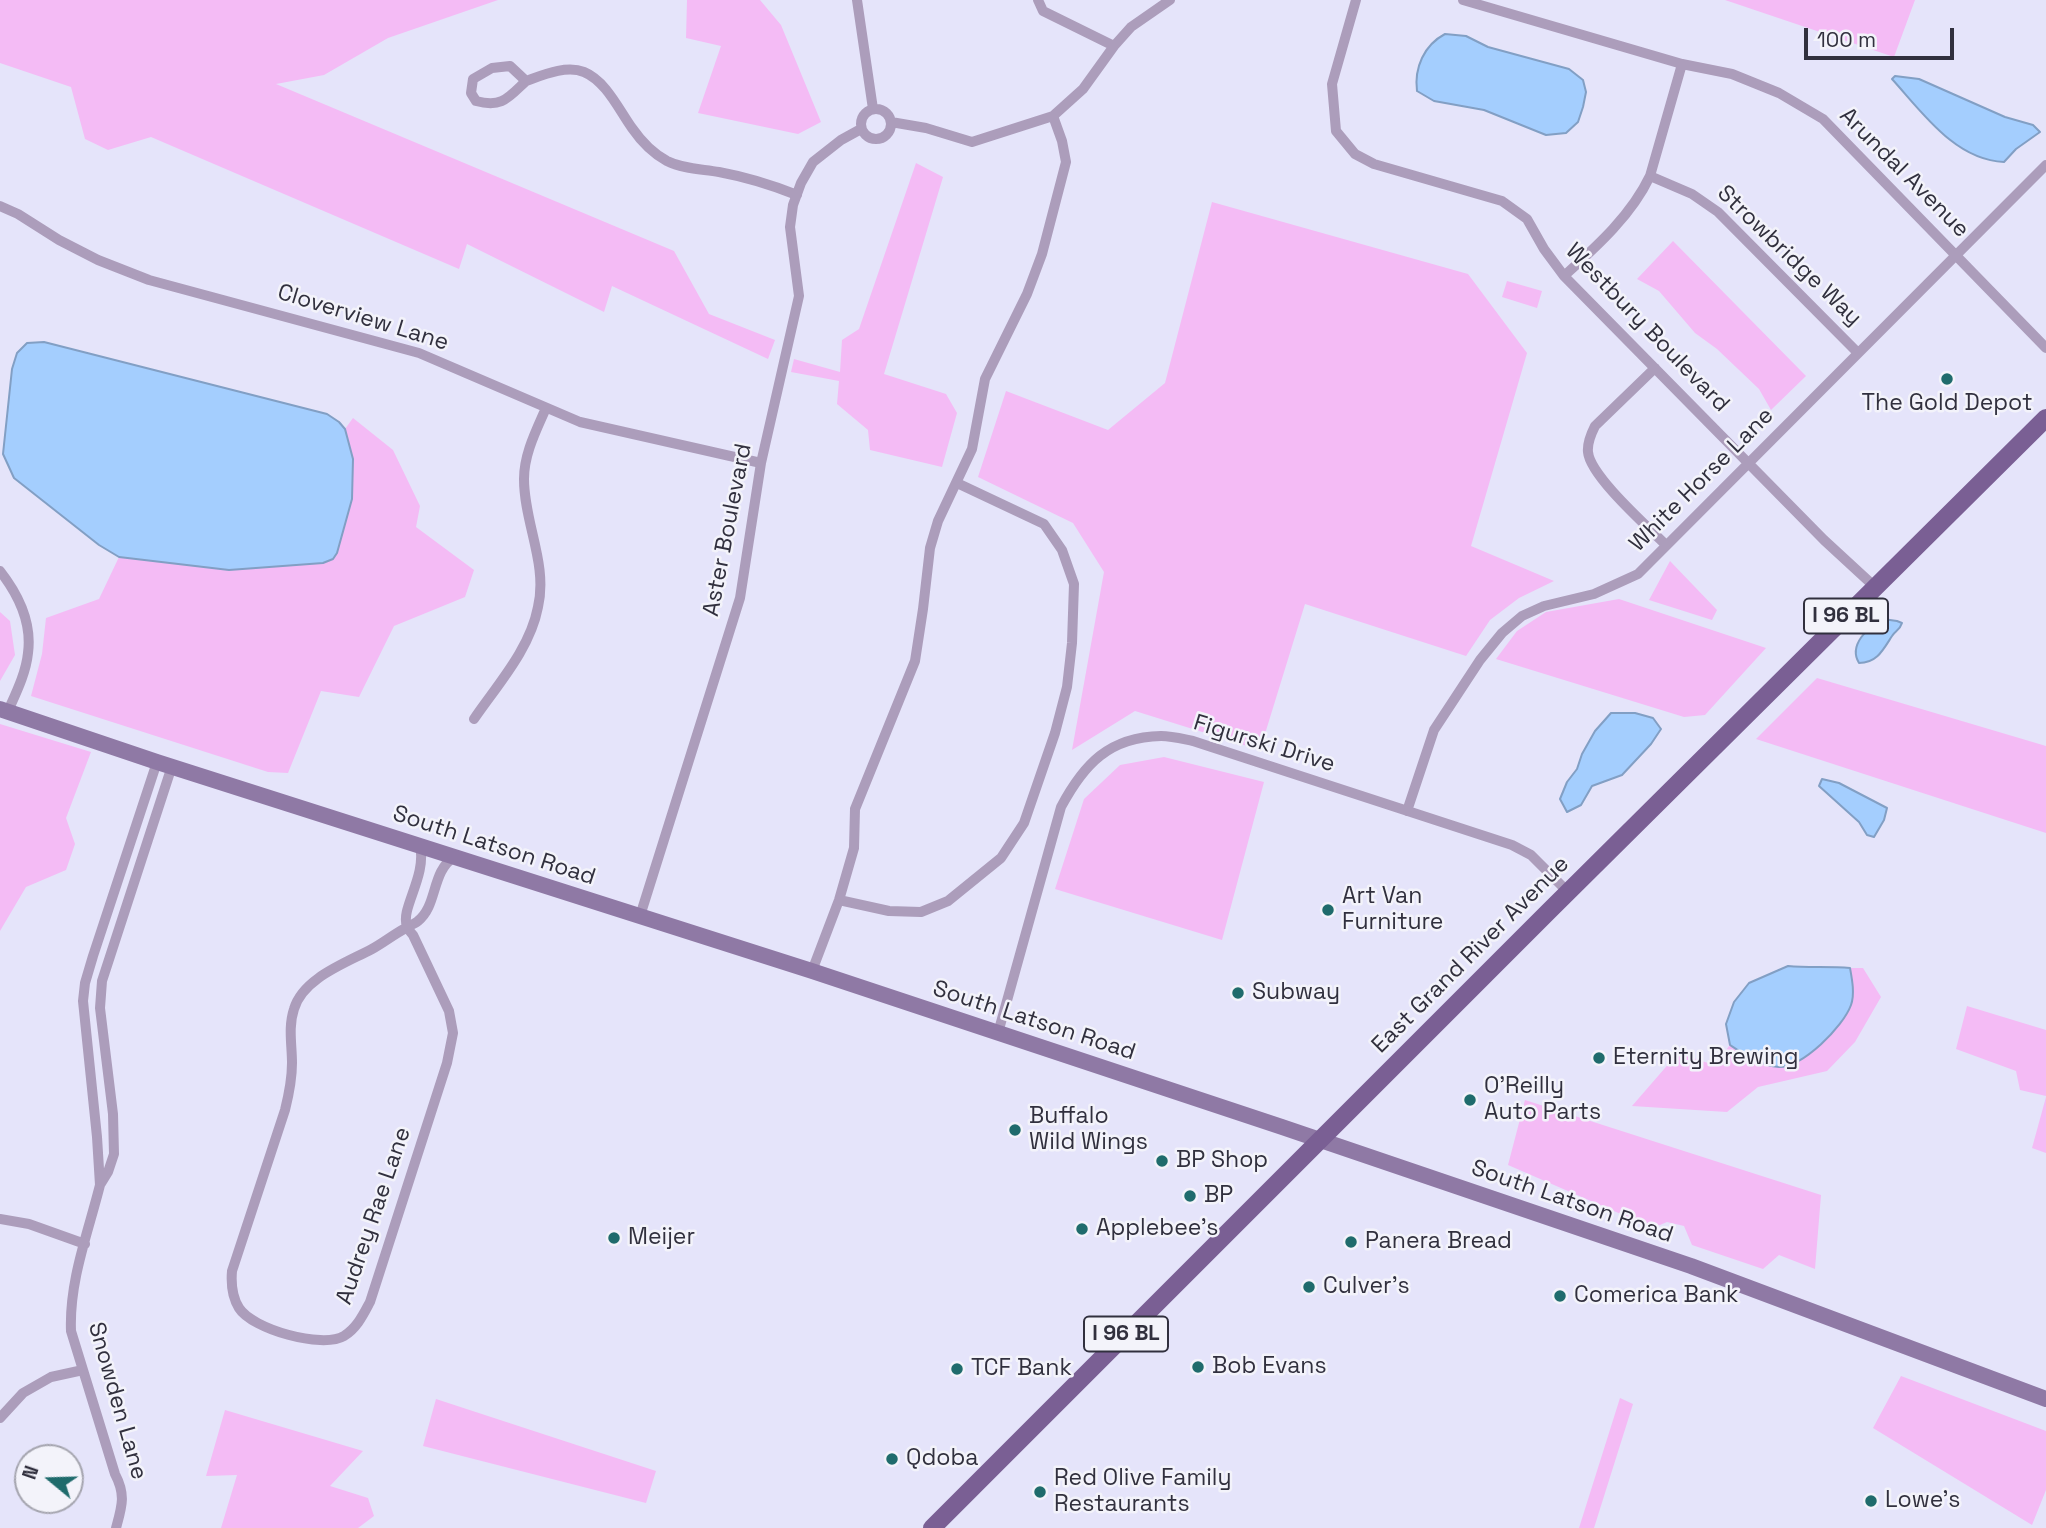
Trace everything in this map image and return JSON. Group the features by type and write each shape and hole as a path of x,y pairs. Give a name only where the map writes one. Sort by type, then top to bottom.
{"main road":[{"name":"East Grand River Avenue","path":"932,1528 2046,418"},
{"name":"South Latson Road","path":"4,710 164,764 812,971 1320,1140 1703,1271 2046,1399"}],"street":[{"path":"857,0 873,109"},
{"path":"1038,0 1043,11 1114,46"},
{"path":"891,122 926,128 972,142 1053,116 1083,89 1131,27 1170,0"},
{"name":"Westbury Boulevard","path":"1356,0 1332,84 1336,131 1355,154 1374,164 1502,201 1527,219 1564,276 1824,540 1875,587"},
{"name":"Arundal Avenue","path":"1463,0 1682,64 1732,74 1779,93 1823,119 2046,348"},
{"path":"1564,276 1626,215 1642,192 1650,176 1682,64"},
{"path":"526,81 510,66 492,68 473,79 471,93 476,101 492,105 510,97 526,81 568,70 583,72 600,84 645,144 665,160 680,166 720,172 772,185 797,195"},
{"path":"873,109 886,112 891,122 889,133 880,139 868,138 861,129 863,116 873,109"},
{"path":"812,971 839,900 854,848 855,809 915,661 930,548 945,503 957,484 972,449 985,379 1027,294 1042,254 1066,162 1053,116"},
{"name":"Aster Boulevard","path":"640,916 740,598 761,463 799,296 790,227 797,195 813,162 841,140 861,129"},
{"name":"White Horse Lane","path":"1407,811 1434,730 1480,660 1502,633 1522,616 1544,606 1594,594 1638,574 2046,166"},
{"name":"Strowbridge Way","path":"1650,176 1692,194 1718,212 1858,353"},
{"name":"Cloverview Lane","path":"0,206 59,240 116,268 174,287 419,353 592,425 761,463"},
{"path":"1655,368 1595,426 1587,453 1602,479 1666,545"},
{"path":"474,719 525,644 538,607 541,586 539,565 524,479 529,447 546,408"},
{"path":"839,900 889,911 921,912 948,901 1001,858 1024,822 1055,733 1068,687 1072,643 1074,584 1062,550 1044,524 957,484"},
{"path":"0,571 22,606 28,653 23,676 4,710"},
{"name":"Figurski Drive","path":"998,1033 1061,807 1073,783 1087,766 1107,750 1136,739 1163,736 1194,741 1512,845 1531,855 1568,892"},
{"name":"Snowden Lane","path":"100,1185 83,1001 85,983 131,840 164,764"},
{"name":"Snowden Lane","path":"116,1528 123,1502 121,1485 115,1474 71,1331 70,1308 100,1185 114,1154 113,1114 106,1071 100,996 102,981 146,845 164,764"},
{"path":"131,840 146,845"},
{"path":"407,927 405,914 422,867 420,846"},
{"name":"Audrey Rae Lane","path":"407,927 449,1011 453,1033 447,1063 370,1301 359,1322 343,1337 307,1340 252,1322 238,1308 231,1286 232,1271 285,1110 290,1087 290,1026 294,1007 305,990 326,972 375,947 407,927 418,921 428,907 442,869 454,857"},
{"path":"102,927 118,932"},
{"path":"90,1074 106,1071"},
{"path":"0,1219 29,1224 85,1244"},
{"path":"0,1418 23,1392 51,1377 83,1370"}],"shaded area":[{"path":"0,0 498,0 388,38 324,75 276,84 674,251 709,314 775,340 768,359 612,286 604,312 467,244 459,269 151,137 108,150 85,139 71,87 0,63"},
{"path":"687,0 760,0 781,25 821,122 798,134 698,113 721,46 686,38"},
{"path":"1725,0 1915,0 1894,57"},
{"path":"916,163 943,177 884,374 946,394 957,413 942,467 870,450 868,430 837,404 839,381 791,372 794,359 840,372 842,340 859,329"},
{"path":"1212,202 1468,274 1527,353 1471,546 1554,581 1519,598 1490,620 1466,656 1305,604 1260,750 1135,711 1072,750 1104,572 1073,523 978,477 1006,391 1108,430 1165,383"},
{"path":"1673,241 1806,376 1771,410 1759,389 1717,349 1695,333 1659,291 1637,279"},
{"path":"1507,281 1542,291 1537,308 1502,297"},
{"path":"353,418 393,450 420,506 416,527 474,570 465,597 394,626 359,697 321,691 288,773 268,772 31,696 42,654 46,618 99,599 119,557 229,570 353,459 345,429"},
{"path":"1670,561 1717,610 1712,620 1649,600"},
{"path":"1619,599 1766,648 1705,715 1684,717 1496,659 1517,631 1546,612"},
{"path":"0,612 10,621 15,655 0,681"},
{"path":"1817,678 2046,746 2046,833 1756,739"},
{"path":"0,724 91,752 66,818 75,844 66,870 26,887 0,931"},
{"path":"1164,757 1264,782 1222,940 1055,889 1084,799 1120,765"},
{"path":"1850,968 1863,968 1881,997 1855,1042 1827,1071 1758,1087 1727,1112 1632,1106 1678,1053 1714,1065 1730,1045 1766,1065 1779,1067 1799,1060 1821,1044 1847,1014 1853,996"},
{"path":"1967,1006 2046,1030 2046,1096 2020,1090 2016,1071 1956,1049"},
{"path":"2046,1097 2046,1153 2032,1148"},
{"path":"1525,1100 1821,1195 1815,1269 1779,1255 1763,1269 1692,1245 1684,1226 1667,1222 1653,1228 1508,1165"},
{"path":"1901,1376 2046,1431 2046,1490 2032,1525 1873,1428"},
{"path":"1620,1398 1633,1404 1594,1528 1579,1528"},
{"path":"436,1399 656,1471 646,1503 423,1446"},
{"path":"225,1410 363,1451 330,1486 368,1498 374,1516 358,1528 221,1528 237,1475 206,1476"}],"water":[{"path":"1445,34 1466,36 1488,47 1569,69 1583,80 1586,92 1578,122 1566,133 1546,135 1484,110 1434,101 1417,91 1417,74 1422,58 1431,44"},
{"path":"1895,76 1919,79 2005,117 2033,125 2040,132 2016,149 2004,162 1970,153 1955,144 1928,119 1892,79"},
{"path":"44,342 327,414 339,422 345,429 353,459 352,499 333,559 323,563 229,570 119,557 99,545 14,478 3,454 12,369 17,353 27,343"},
{"path":"1883,619 1902,623 1879,655 1870,661 1859,663 1856,650 1861,637"},
{"path":"1611,713 1635,713 1653,718 1661,729 1622,775 1592,786 1581,805 1567,812 1560,799 1567,782 1577,769 1595,731"},
{"path":"1822,779 1839,783 1887,808 1884,820 1874,837 1867,835 1859,822 1819,786"},
{"path":"1788,966 1850,968 1853,996 1847,1014 1821,1044 1799,1060 1779,1067 1760,1062 1730,1045 1726,1024 1734,1002 1749,983"}],"place":[{"name":"The Gold Depot","path":"1947,379"},
{"name":"Art Van Furniture","path":"1328,910"},
{"name":"Subway","path":"1238,993"},
{"name":"Eternity Brewing","path":"1599,1058"},
{"name":"O'Reilly Auto Parts","path":"1470,1100"},
{"name":"Buffalo Wild Wings","path":"1015,1130"},
{"name":"BP Shop","path":"1162,1161"},
{"name":"BP","path":"1190,1196"},
{"name":"Applebee's","path":"1082,1229"},
{"name":"Meijer","path":"614,1238"},
{"name":"Panera Bread","path":"1351,1242"},
{"name":"Culver's","path":"1309,1287"},
{"name":"Comerica Bank","path":"1560,1296"},
{"name":"Bob Evans","path":"1198,1367"},
{"name":"TCF Bank","path":"957,1369"},
{"name":"Qdoba","path":"892,1459"},
{"name":"Red Olive Family Restaurants","path":"1040,1492"},
{"name":"Lowe's","path":"1871,1501"}]}
